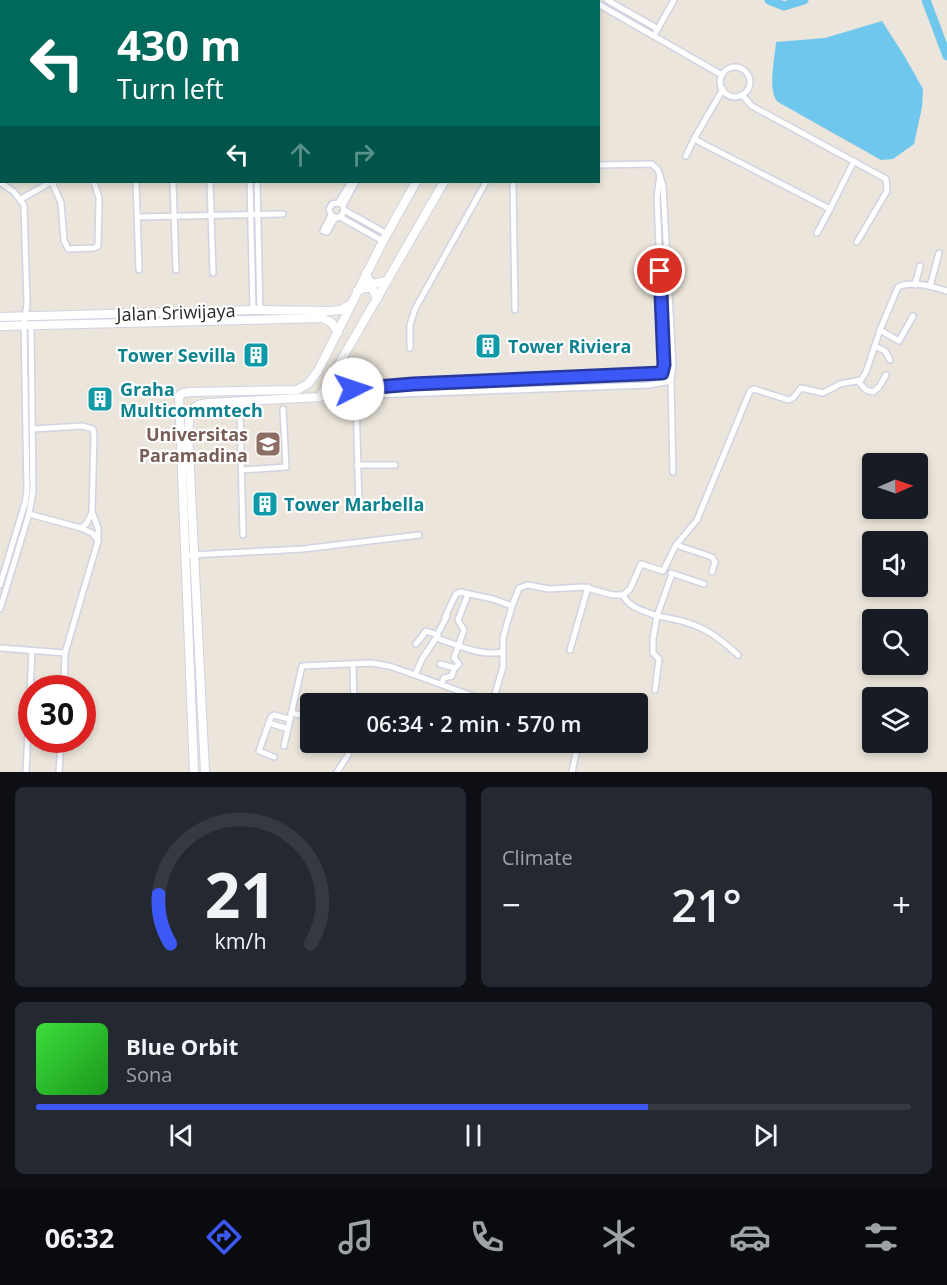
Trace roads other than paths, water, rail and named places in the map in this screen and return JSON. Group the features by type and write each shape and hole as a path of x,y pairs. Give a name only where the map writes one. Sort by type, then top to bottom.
{"street":[{"path":"607,0 658,29"},
{"path":"654,36 674,0"},
{"path":"600,5 722,75"},
{"path":"729,68 744,69 750,77 751,82 747,92 742,95 729,95 723,89 720,82 722,75 729,68"},
{"path":"686,156 723,89"},
{"path":"742,95 752,106 882,175 888,184 885,195 857,242"},
{"path":"694,139 830,208"},
{"path":"817,233 854,161"},
{"path":"600,165 650,163 655,166 660,175 664,194 673,365 671,381 673,472"},
{"path":"336,368 340,379 353,389 663,372 657,197 660,175"},
{"path":"3,183 21,200 25,210 27,305 27,491 2,571 0,581 8,582"},
{"path":"21,200 50,183"},
{"path":"52,183 61,203 64,240 68,249 98,246 99,198 94,183"},
{"path":"136,183 139,270"},
{"path":"173,183 176,270"},
{"path":"210,183 213,273"},
{"path":"250,183 254,215 256,311"},
{"path":"254,215 257,183"},
{"path":"342,206 351,183"},
{"path":"336,216 355,183"},
{"path":"194,772 178,401 180,395 187,392 297,390 308,384 318,371 366,273 415,183"},
{"path":"320,397 443,183"},
{"path":"410,348 410,325 415,309 485,183"},
{"path":"513,183 515,310"},
{"path":"331,206 342,206 385,237 329,212 331,206"},
{"path":"138,217 283,214"},
{"path":"930,286 939,253"},
{"path":"915,285 920,266"},
{"path":"366,273 368,280 374,284 386,281"},
{"path":"663,571 676,545 697,520 746,397 751,390 789,400 801,388 821,393 840,384 858,381 865,375 898,287 930,286 947,291"},
{"path":"357,291 372,288 377,299"},
{"name":"Jalan Sriwijaya","path":"0,326 256,311 330,311 341,310 351,304"},
{"name":"Jalan Sriwijaya","path":"256,311 323,318 332,323 338,333"},
{"path":"880,330 899,341 913,316"},
{"name":"Jalan Sriwijaya","path":"0,317 27,324"},
{"path":"0,609 29,514 33,491 33,429 27,324"},
{"path":"874,346 885,351 890,360"},
{"path":"858,381 866,390 873,392 886,375"},
{"path":"513,380 513,390"},
{"path":"205,772 189,425 192,410 196,406 208,403 320,397 649,385 671,381"},
{"path":"356,397 358,508"},
{"path":"178,401 192,410"},
{"path":"243,535 240,410 249,401"},
{"path":"241,470 286,467 283,409"},
{"path":"33,429 82,426 93,429 94,435 92,512 98,528 98,541 65,653 64,675"},
{"path":"357,465 395,465"},
{"path":"81,528 87,523 92,512"},
{"path":"29,514 81,528 92,533 98,541"},
{"path":"185,555 303,549 419,535"},
{"path":"676,545 712,557 715,562 712,572"},
{"path":"495,693 503,667 503,638 518,589 522,586 549,589 588,587 612,595 624,595 630,589 641,564 704,584"},
{"path":"2,571 11,573"},
{"path":"655,690 659,659 653,653 653,644 657,616 672,574"},
{"path":"570,650 588,587"},
{"path":"415,675 422,659 448,617 445,616 456,594 461,592 494,599 512,606"},
{"path":"440,664 457,668 459,664 454,659 464,629 458,619 468,594"},
{"path":"624,595 625,600 632,605 657,616 707,629 738,655"},
{"path":"416,644 427,631 438,633 459,645 481,652 502,652"},
{"path":"0,648 65,653"},
{"path":"26,772 32,651"},
{"path":"352,664 353,693"},
{"path":"284,746 302,666 379,664 465,693"},
{"path":"441,684 444,678 453,676 454,668"},
{"path":"274,757 259,751 274,715 300,716"},
{"path":"269,723 288,729"},
{"path":"59,772 60,753"},
{"path":"337,772 348,753"},
{"path":"572,772 575,753"}],"water":[{"path":"882,21 923,89 922,107 914,144 893,159 881,160 778,102 772,82 776,42 825,38"}],"waterway":[{"path":"769,0 784,6 804,0"},
{"path":"926,0 947,56"}],"place":[{"name":"Tower Riviera","path":"488,346"},
{"name":"Tower Sevilla","path":"256,355"},
{"name":"Graha Multicommtech","path":"100,399"},
{"name":"Universitas Paramadina","path":"268,444"},
{"name":"Tower Marbella","path":"265,504"}]}
